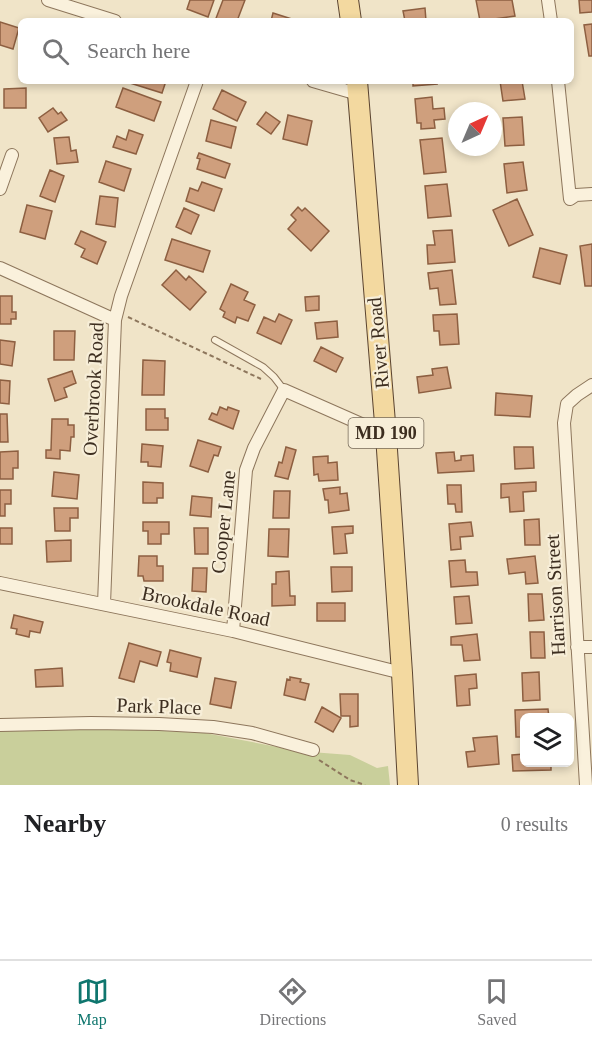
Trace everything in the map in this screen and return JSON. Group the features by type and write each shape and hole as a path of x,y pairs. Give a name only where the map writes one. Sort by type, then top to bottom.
{"main road":[{"path":"348,0 351,18"},
{"name":"River Road","path":"358,88 386,435 408,785"}],"street":[{"path":"48,0 105,18"},
{"path":"548,0 551,18"},
{"name":"Overbrook Road","path":"104,604 116,316 196,84"},
{"path":"332,84 358,88"},
{"path":"558,84 570,199 576,195 592,194"},
{"path":"0,189 12,155"},
{"path":"0,268 116,316"},
{"name":"Harrison Street","path":"586,785 564,423 567,404 577,394 592,385"},
{"path":"284,390 386,435"},
{"name":"Cooper Lane","path":"233,631 246,470 254,448 284,390"},
{"name":"Brookdale Road","path":"0,583 233,631 402,673"},
{"path":"577,647 592,647"},
{"name":"Park Place","path":"0,725 91,723 213,727 252,733 313,750"}],"lane":[{"path":"214,340 264,367 284,390"}],"path":[{"path":"116,316 284,390"},
{"path":"313,750 320,761 350,780 365,785"}],"green space":[{"path":"80,727 205,733 298,751 350,755 377,768 388,766 390,785 0,785 0,728"}],"building":[{"path":"190,0 214,0 208,17 187,9"},
{"path":"223,0 245,0 238,18 216,18"},
{"path":"476,0 512,0 515,16 479,18"},
{"path":"579,0 592,0 592,12 580,13"},
{"path":"425,8 426,18 404,18 403,11"},
{"path":"273,13 289,18 272,18"},
{"path":"0,22 18,28 13,49 0,45"},
{"path":"592,24 592,56 589,56 584,25"},
{"path":"133,84 165,84 162,93"},
{"path":"413,84 437,84 413,86"},
{"path":"500,84 522,84 525,99 503,101"},
{"path":"26,88 26,108 4,108 4,89"},
{"path":"123,88 161,102 154,121 116,107"},
{"path":"222,90 246,102 237,121 213,109"},
{"path":"432,97 433,109 444,108 445,119 434,120 435,128 421,129 421,123 417,123 415,99"},
{"path":"53,108 58,114 61,112 67,120 48,132 39,118"},
{"path":"266,112 280,122 271,134 257,124"},
{"path":"288,115 312,121 307,145 283,139"},
{"path":"522,117 524,145 505,146 503,118"},
{"path":"211,120 236,127 231,148 206,141"},
{"path":"129,130 143,135 136,154 113,147 117,136 126,140"},
{"path":"69,137 71,151 76,150 78,162 57,164 54,138"},
{"path":"442,138 446,172 424,174 420,140"},
{"path":"199,153 230,164 225,178 197,169"},
{"path":"106,161 131,169 124,191 99,182"},
{"path":"523,162 527,190 507,193 504,164"},
{"path":"50,170 64,176 55,202 40,196"},
{"path":"202,182 222,189 214,211 186,201 190,188 198,191"},
{"path":"447,184 451,216 428,218 425,186"},
{"path":"100,196 118,198 115,227 96,224"},
{"path":"517,199 533,235 509,246 493,210"},
{"path":"27,205 52,211 45,239 20,232"},
{"path":"298,207 302,211 305,208 329,231 311,251 288,229 296,220 291,215"},
{"path":"184,208 199,215 191,234 176,227"},
{"path":"452,230 455,262 428,264 427,245 435,245 433,231"},
{"path":"81,231 106,242 97,264 81,257 85,249 75,244"},
{"path":"172,239 210,251 203,272 165,260"},
{"path":"592,244 592,286 585,286 580,246"},
{"path":"540,248 567,255 560,284 533,277"},
{"path":"176,270 186,280 189,276 206,292 190,310 162,285"},
{"path":"452,270 456,304 440,305 438,288 430,289 428,273"},
{"path":"231,284 248,292 244,300 255,305 248,321 237,317 235,323 223,317 225,312 220,309"},
{"path":"0,296 12,296 12,312 16,312 16,319 11,319 11,324 0,324"},
{"path":"319,296 319,310 306,311 305,297"},
{"path":"279,314 292,320 281,344 257,333 264,317 275,322"},
{"path":"457,314 459,344 440,345 439,331 434,331 433,315"},
{"path":"337,321 338,337 317,339 315,323"},
{"path":"54,331 75,331 74,360 54,360"},
{"path":"0,340 15,342 12,366 0,364"},
{"path":"321,347 343,358 336,372 314,361"},
{"path":"143,360 165,361 164,395 142,395"},
{"path":"447,367 451,388 419,393 417,377 433,375 432,369"},
{"path":"72,371 76,383 64,388 67,397 55,401 48,379"},
{"path":"0,380 10,381 9,404 0,403"},
{"path":"496,393 532,396 530,417 495,415"},
{"path":"220,407 239,411 233,429 209,419 212,413 217,415"},
{"path":"146,409 165,409 168,430 146,430"},
{"path":"0,414 7,414 8,442 0,442"},
{"path":"52,419 68,419 68,425 74,425 74,437 71,437 70,451 60,450 60,459 46,458 46,450 51,450"},
{"path":"198,440 221,447 218,456 214,455 208,472 190,466"},
{"path":"142,444 163,446 161,467 148,466 148,462 141,462"},
{"path":"286,447 296,450 288,479 275,476 279,462 282,463"},
{"path":"514,447 533,447 534,468 515,469"},
{"path":"18,451 18,468 13,468 13,479 0,479 0,452"},
{"path":"454,452 455,461 461,460 461,456 473,455 474,471 438,473 436,453"},
{"path":"328,456 328,463 337,462 338,480 319,481 318,474 314,475 313,457"},
{"path":"54,472 79,475 77,499 52,496"},
{"path":"143,482 163,483 163,498 157,498 157,503 143,503"},
{"path":"536,482 536,491 523,492 524,511 510,512 509,497 501,498 501,484"},
{"path":"447,485 461,485 462,512 456,512 455,504 448,504"},
{"path":"340,487 340,494 347,493 349,510 329,513 328,500 325,500 323,489"},
{"path":"0,490 11,490 11,504 5,504 5,516 0,516"},
{"path":"274,491 290,491 289,518 273,518"},
{"path":"192,496 212,498 211,517 190,515"},
{"path":"54,508 78,508 78,518 70,518 70,531 55,531"},
{"path":"539,519 540,545 525,545 524,520"},
{"path":"143,522 169,522 169,534 161,534 161,544 148,544 148,531 143,531"},
{"path":"471,522 473,536 460,537 461,549 451,550 449,524"},
{"path":"353,526 353,533 345,534 347,553 334,554 332,527"},
{"path":"0,528 12,528 12,544 0,544"},
{"path":"194,528 208,528 208,554 195,554"},
{"path":"269,529 289,529 288,557 268,556"},
{"path":"71,540 71,561 47,562 46,541"},
{"path":"139,556 157,556 157,566 163,566 163,581 144,581 143,576 138,576"},
{"path":"535,556 538,583 526,584 525,572 509,574 507,559"},
{"path":"465,560 466,572 477,572 478,585 451,587 449,561"},
{"path":"331,567 352,567 352,591 332,592"},
{"path":"193,568 207,568 206,592 192,591"},
{"path":"289,571 290,596 295,596 295,605 272,606 272,584 276,584 276,572"},
{"path":"528,594 542,594 544,620 529,621"},
{"path":"469,596 472,623 456,624 454,597"},
{"path":"317,603 345,603 345,621 317,621"},
{"path":"14,615 43,622 40,633 30,631 29,637 16,634 17,629 11,628"},
{"path":"530,632 544,632 545,658 531,658"},
{"path":"477,634 480,660 464,661 462,645 451,645 451,637"},
{"path":"129,643 161,652 157,666 140,661 134,682 119,678"},
{"path":"170,650 201,658 197,677 170,671 171,663 167,662"},
{"path":"62,668 63,686 36,687 35,670"},
{"path":"539,672 540,700 523,701 522,673"},
{"path":"476,674 477,688 469,689 470,705 457,706 455,676"},
{"path":"290,677 301,679 300,682 309,684 305,700 284,695 287,679 290,680"},
{"path":"215,678 236,682 231,708 210,704"},
{"path":"340,694 358,694 358,726 350,727 350,716 341,716"},
{"path":"322,707 341,718 333,732 315,722"},
{"path":"548,709 548,713 520,713 520,737 516,737 515,710"},
{"path":"497,736 499,764 468,767 466,752 475,751 473,738"},
{"path":"520,754 520,767 551,767 551,770 513,771 512,755"}]}
